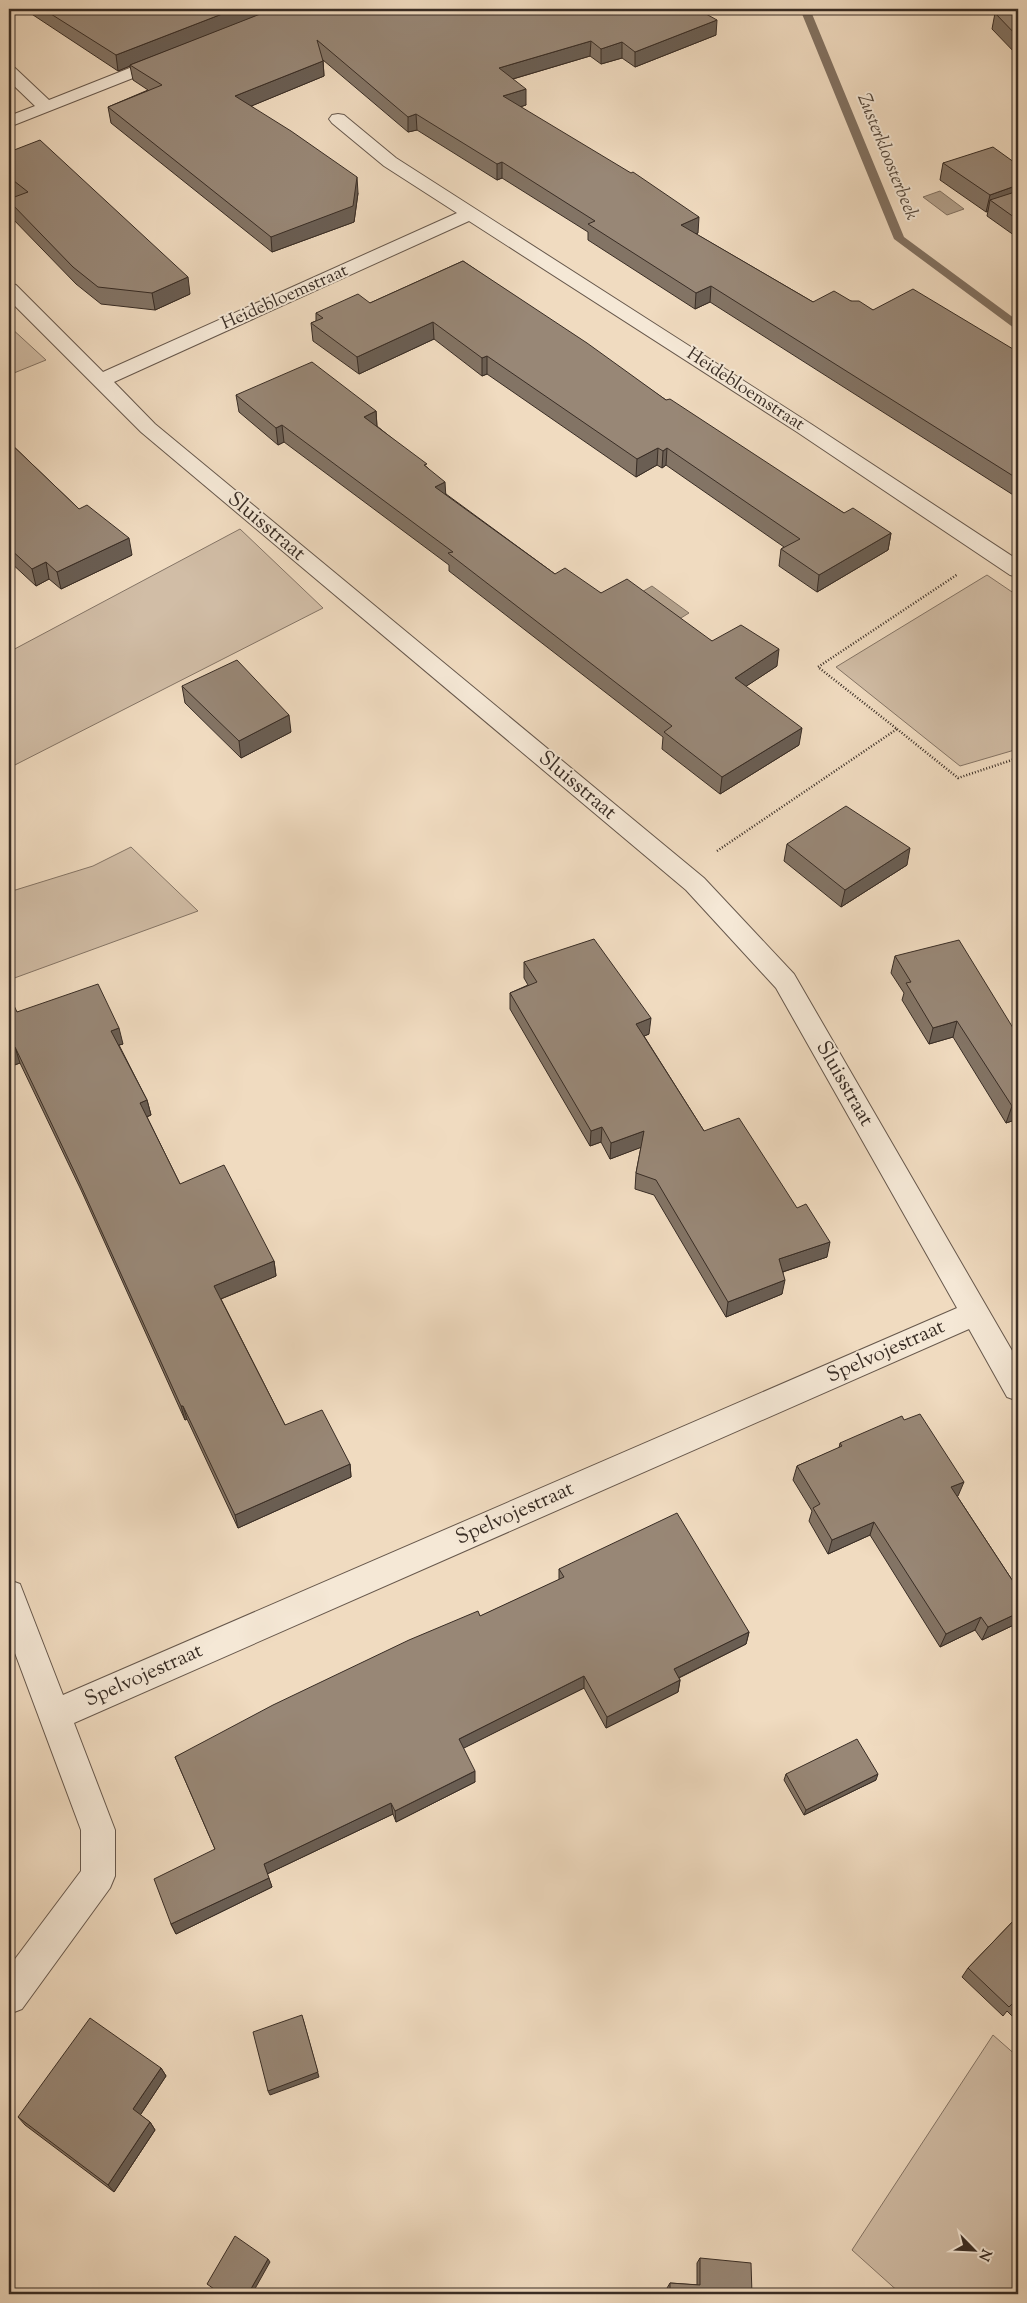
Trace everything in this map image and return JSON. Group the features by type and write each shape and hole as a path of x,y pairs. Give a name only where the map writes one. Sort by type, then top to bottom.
{"street":[{"path":"9,122 183,52"},
{"path":"9,72 45,106"},
{"name":"Heidebloemstraat","path":"338,119 390,162 804,428 1018,570"},
{"name":"Heidebloemstraat","path":"100,381 469,214"},
{"name":"Sluisstraat","path":"9,289 148,428 695,884 785,981 1018,1388"},
{"name":"Spelvojestraat","path":"55,1715 974,1313"},
{"path":"9,1595 98,1830 98,1876 9,1996"}],"path":[{"path":"992,552 818,666 958,778 1018,758"},
{"path":"683,874 897,729"}],"shaded area":[{"path":"940,191 964,209 947,215 923,197"},
{"path":"10,327 46,360 9,375"},
{"path":"240,529 323,608 9,768 9,652"},
{"path":"987,575 1018,596 1018,749 960,766 836,667"},
{"path":"652,586 689,613 673,623 635,596"},
{"path":"131,847 198,911 9,980 9,892 93,866"},
{"path":"993,2035 1018,2057 1018,2294 901,2294 852,2250"}],"building":[{"path":"43,9 235,9 116,55"},
{"path":"273,9 697,9 717,20 635,52 622,42 601,49 591,41 499,68 526,89 503,96 631,173 633,172 699,217 681,225 813,302 834,291 851,301 859,301 873,310 913,289 1018,352 1018,479 711,286 696,293 588,224 595,221 502,162 497,164 416,114 408,117 317,40 323,61 235,96 291,131 357,177 353,206 271,237 108,107 162,85 130,65"},
{"path":"1018,10 1018,37 995,13"},
{"path":"40,140 188,277 152,293 98,287 73,267 9,201 9,199 28,192 9,177 9,152"},
{"path":"993,147 1018,165 1018,185 990,195 943,163"},
{"path":"1018,191 1018,220 990,200"},
{"path":"463,261 587,343 666,400 670,399 844,513 853,508 891,533 819,575 781,549 800,539 667,448 663,451 658,448 637,459 487,356 482,358 433,322 357,357 311,323 323,318 316,313 358,294 370,303"},
{"path":"312,362 376,411 364,417 427,464 424,465 445,482 435,487 555,574 565,568 601,593 627,579 712,641 741,625 779,649 735,678 802,728 722,777 664,732 672,726 448,553 453,552 282,425 276,428 236,395"},
{"path":"9,442 79,509 87,505 129,538 57,572 46,562 32,569 9,548"},
{"path":"237,660 289,715 239,741 182,686"},
{"path":"846,806 910,848 845,890 787,844"},
{"path":"594,939 651,1018 636,1024 704,1131 739,1118 797,1208 806,1204 830,1242 779,1259 785,1280 728,1302 656,1180 636,1173 644,1131 611,1143 602,1127 591,1131 510,993 537,982 524,962"},
{"path":"959,940 1018,1036 1018,1104 1012,1106 957,1021 933,1028 906,983 911,982 895,956"},
{"path":"98,984 119,1028 111,1031 147,1100 140,1103 180,1184 224,1165 274,1261 214,1286 285,1425 322,1410 350,1464 235,1515 183,1406 181,1406 76,1175 15,1047 9,1049 9,995 17,1012"},
{"path":"920,1414 964,1482 951,1487 1018,1589 1018,1613 988,1627 981,1617 946,1634 874,1522 832,1540 813,1508 820,1504 797,1466 842,1446 840,1443 902,1416 904,1420"},
{"path":"677,1513 749,1632 674,1669 680,1680 607,1717 584,1676 459,1739 475,1771 395,1811 391,1803 264,1864 269,1878 171,1924 154,1879 215,1849 175,1757 273,1705 409,1640 478,1611 480,1616 564,1577 559,1569"},
{"path":"857,1739 878,1774 806,1810 786,1774"},
{"path":"1018,1916 1018,2008 1013,2003 1009,2007 968,1968"},
{"path":"302,2015 318,2072 268,2091 253,2032"},
{"path":"90,2018 161,2068 133,2109 150,2122 108,2185 18,2117"},
{"path":"235,2236 268,2259 248,2294 221,2294 207,2284"},
{"path":"700,2258 751,2263 752,2294 670,2294 670,2283 700,2285"},
{"path":"840,2290 870,2294 840,2294"}],"waterway":[{"name":"Zusterkloosterbeek","path":"805,9 899,239 1018,326"}]}
